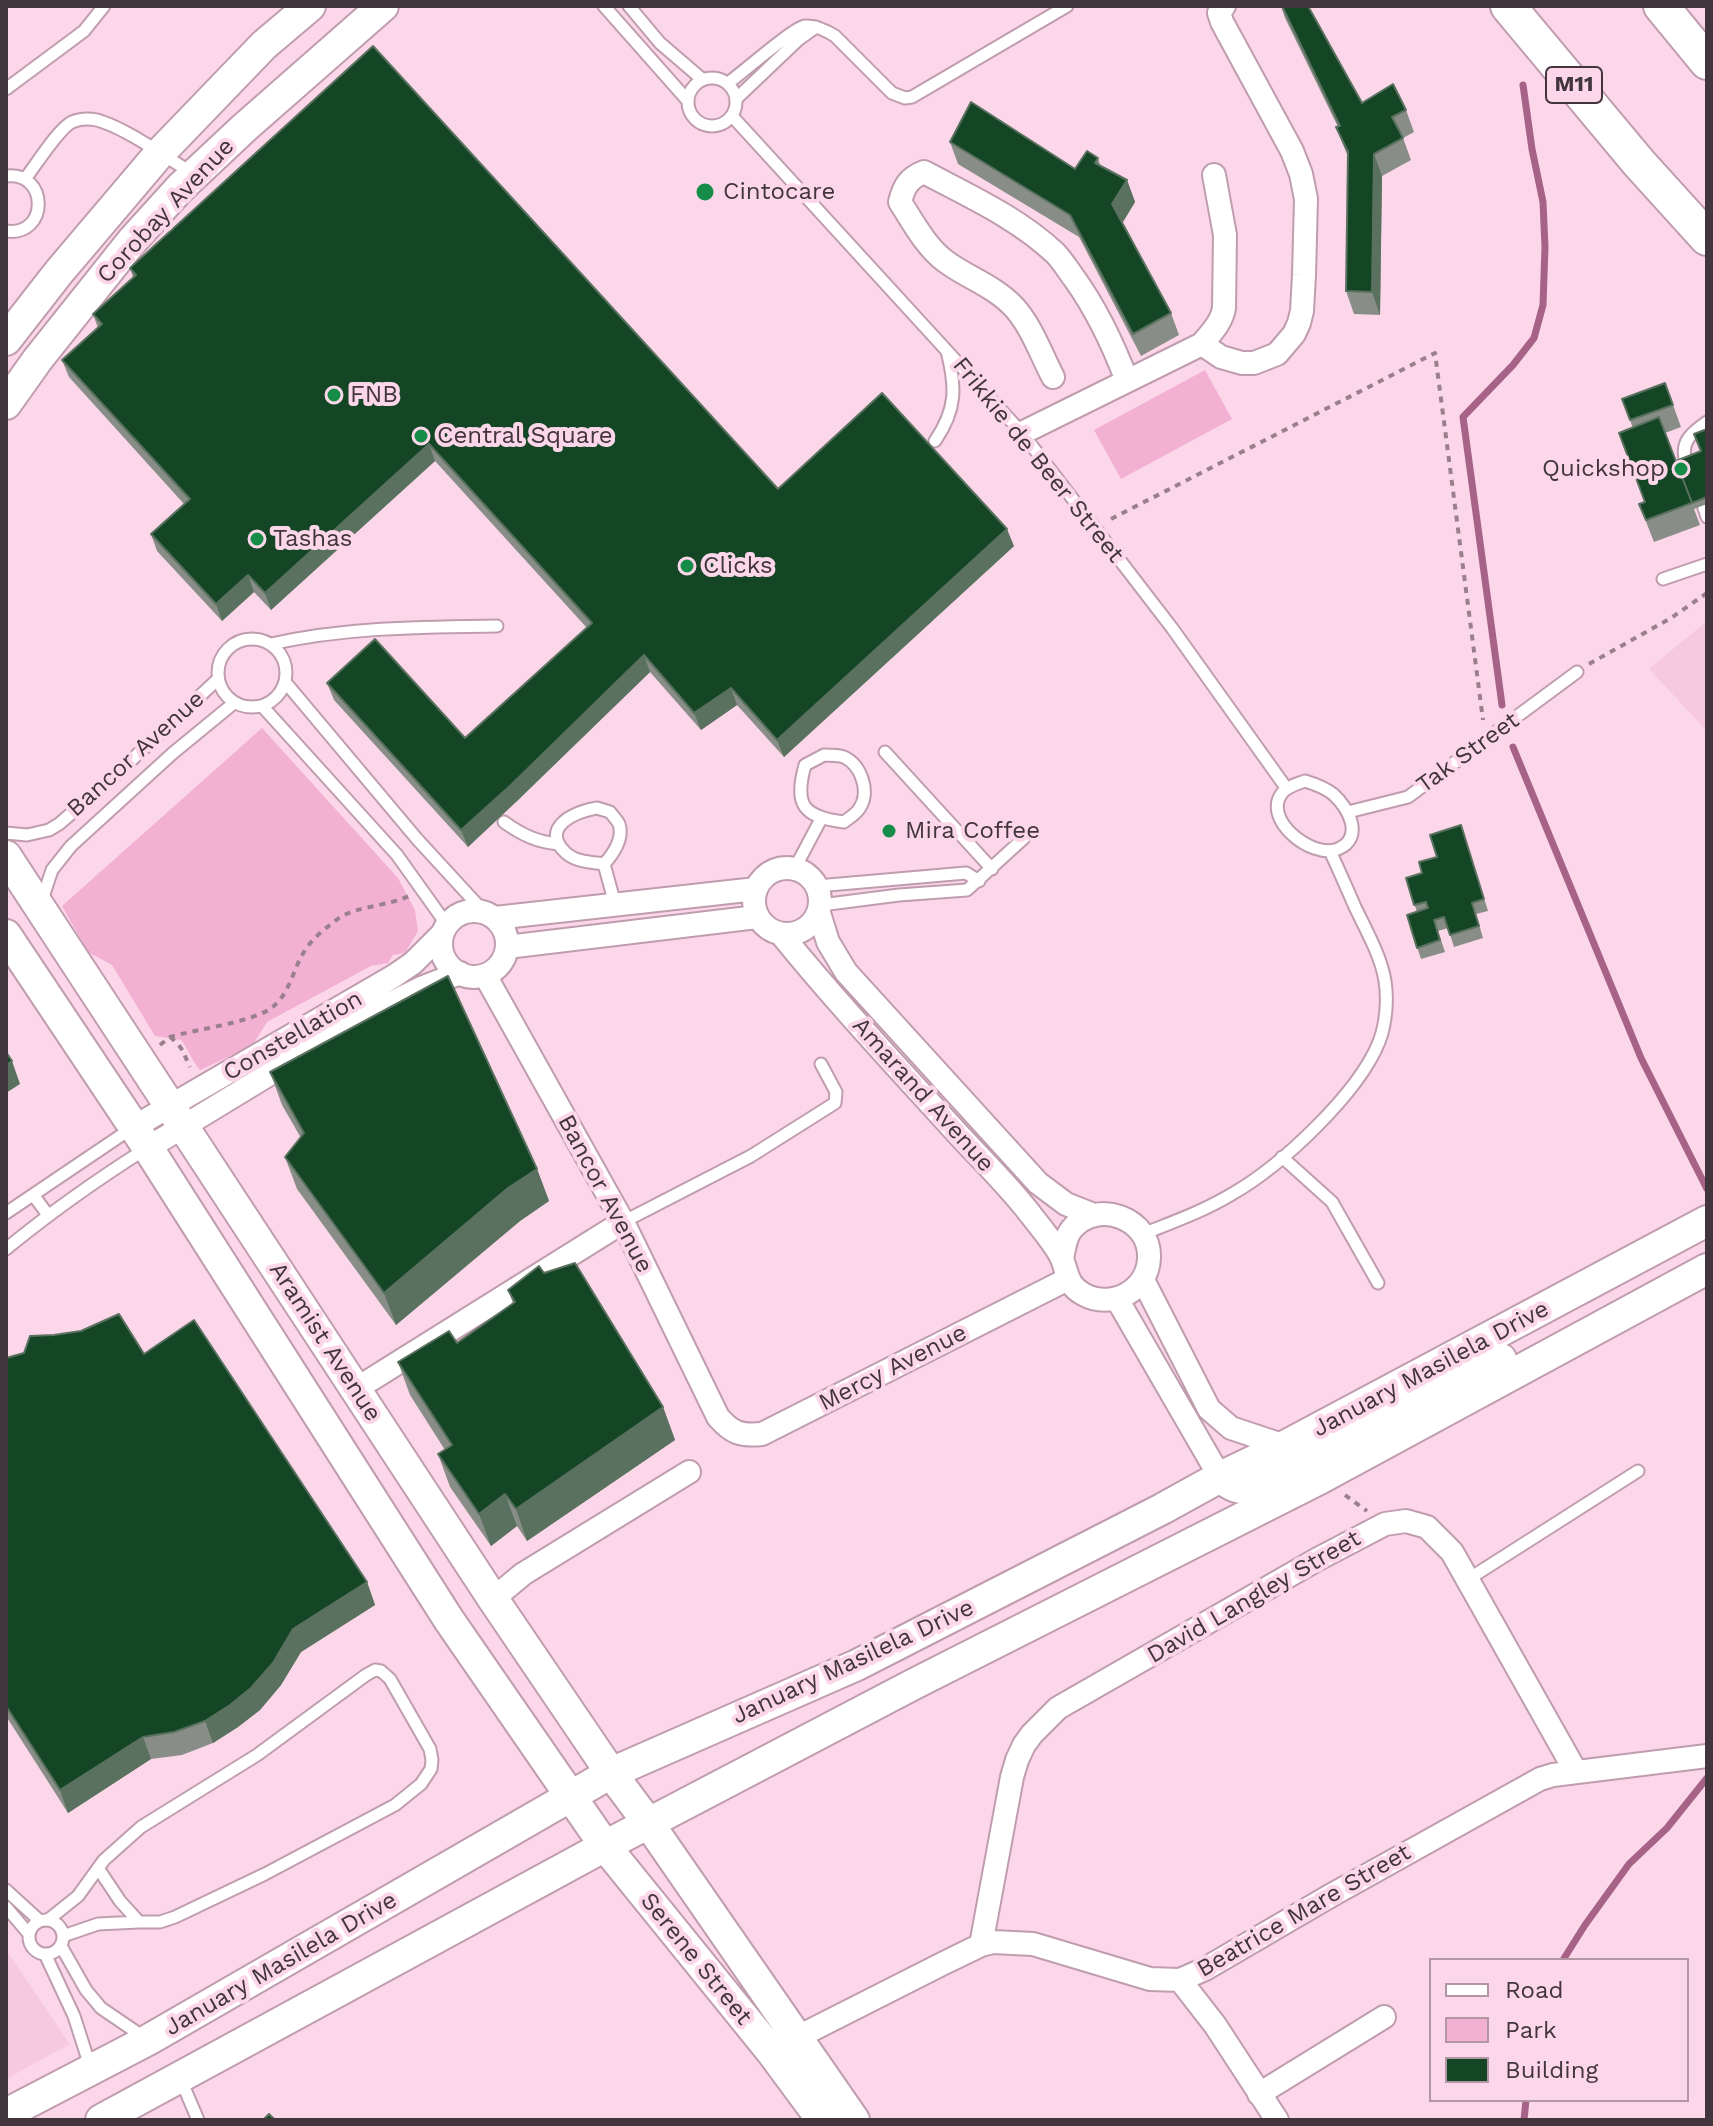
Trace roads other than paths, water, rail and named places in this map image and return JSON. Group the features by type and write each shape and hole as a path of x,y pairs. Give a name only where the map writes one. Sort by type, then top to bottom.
{"main road":[{"name":"Corobay Avenue","path":"6,340 159,154 264,45 310,6"},
{"name":"Corobay Avenue","path":"6,404 132,241 244,128 383,6"},
{"name":"M11","path":"1508,6 1639,163 1707,238"},
{"path":"1661,6 1707,62"},
{"name":"Aramist Avenue","path":"6,856 493,1599 649,1824"},
{"name":"Aramist Avenue","path":"6,935 141,1138 449,1620 572,1797"},
{"name":"January Masilela Drive","path":"6,2114 148,2040 611,1773 857,1665 1285,1446 1707,1221"},
{"name":"January Masilela Drive","path":"101,2120 605,1846 914,1684 1321,1478 1707,1269"},
{"path":"1220,1477 1236,1488 1250,1488 1263,1483 1491,1363 1531,1346 1594,1330"},
{"name":"Serene Street","path":"572,1797 605,1846 854,2120"},
{"name":"Serene Street","path":"649,1824 784,2044 822,2120"}],"street":[{"path":"1202,344 1231,361 1254,363 1268,359 1284,347 1294,334 1302,311 1306,212 1301,174 1292,151 1222,22 1219,13 1224,6"},
{"path":"1053,377 1013,306 996,292 944,261 929,245 900,202 904,187 912,177 924,172 997,211 1057,254 1085,293 1112,341 1127,381"},
{"path":"1022,433 1202,344 1215,329 1223,314 1225,235 1214,175"},
{"path":"785,867 795,868 812,878 819,901 807,928 799,933 781,934 763,925 754,908 756,889 760,880 785,867"},
{"path":"490,915 502,926 506,936 507,947 500,964 485,975 477,976 453,969 443,954 441,943 445,929 464,912 490,915 756,889"},
{"name":"Amarand Avenue","path":"819,901 828,942 846,972 1038,1183 1066,1204 1094,1215"},
{"path":"507,947 757,917"},
{"name":"Constellation","path":"178,1116 202,1089 413,963 445,929"},
{"name":"Amarand Avenue","path":"781,934 1029,1213 1065,1269"},
{"name":"Constellation","path":"141,1138 365,1016 421,988 460,973"},
{"name":"Bancor Avenue","path":"485,975 623,1222 718,1417"},
{"path":"1108,1213 1122,1216 1143,1234 1148,1245 1150,1257 1143,1280 1136,1289 1117,1299 1106,1301 1084,1295 1075,1288 1065,1269 1064,1244 1081,1221 1094,1215 1108,1213"},
{"path":"356,1389 623,1222"},
{"name":"Mercy Avenue","path":"718,1417 734,1432 747,1436 762,1434 1065,1269"},
{"path":"1143,1280 1209,1409 1231,1428 1285,1446"},
{"path":"1117,1299 1220,1477"},
{"path":"493,1599 523,1574 689,1472"},
{"name":"David Langley Street","path":"981,1945 1012,1777 1024,1745 1043,1722 1058,1708 1385,1524 1406,1521 1427,1527 1452,1552 1576,1772"},
{"name":"Beatrice Mare Street","path":"784,2044 981,1945 1006,1941 1033,1944 1150,1979 1180,1980 1205,1969 1540,1779 1707,1756"},
{"path":"1180,1980 1222,2035 1277,2120"},
{"path":"1259,2094 1384,2017"}],"lane":[{"path":"6,89 84,31 104,6"},
{"path":"604,6 688,101"},
{"path":"629,6 660,43 703,80"},
{"path":"728,83 804,26 816,27 835,36 892,93 912,97 1067,6"},
{"path":"736,99 816,27"},
{"path":"711,78 728,83 734,90 736,108 726,122 709,126 694,117 688,101 695,85 711,78"},
{"name":"Frikkie de Beer Street","path":"732,116 1022,433 1172,628 1287,789"},
{"path":"25,179 60,132 73,121 82,119 101,121 195,175"},
{"path":"6,176 25,179 36,190 39,204 36,219 25,229 11,233 6,231"},
{"path":"935,441 944,428 953,403 954,386 946,348"},
{"path":"1686,463 1684,444 1690,433 1707,422"},
{"path":"1663,579 1707,564"},
{"path":"271,644 311,635 358,630 497,626"},
{"path":"261,640 271,644 285,661 286,683 281,693 263,707 248,708 234,703 226,696 218,679 220,661 230,646 240,641 261,640"},
{"name":"Tak Street","path":"1348,812 1408,797 1577,672"},
{"name":"Bancor Avenue","path":"6,833 27,835 49,830 59,824 218,679"},
{"path":"286,683 417,839 490,915"},
{"name":"Bancor Avenue","path":"40,908 49,878 64,853 163,762 234,703"},
{"path":"263,707 397,855 422,889 445,929"},
{"path":"885,752 992,869"},
{"path":"824,755 841,756 861,773 863,802 858,811 844,822 821,819 806,808 799,789 805,765 824,755"},
{"path":"1305,781 1333,794 1353,822 1352,835 1345,846 1324,852 1298,840 1279,814 1278,803 1287,789 1305,781"},
{"path":"597,808 610,812 620,826 619,839 614,853 604,864 567,854 559,844 557,833 560,824 583,810 597,808"},
{"path":"795,868 821,819"},
{"path":"504,822 531,839 559,844"},
{"path":"819,901 967,890 1024,838"},
{"path":"1143,1234 1191,1215 1235,1192 1282,1157 1344,1098 1378,1044 1386,1008 1384,978 1369,936 1330,851"},
{"path":"604,864 615,904"},
{"path":"819,901 966,873 979,881"},
{"path":"623,1222 751,1156 835,1103 836,1092 821,1064"},
{"path":"6,1213 141,1138"},
{"path":"6,1249 104,1175 141,1138"},
{"path":"1282,1157 1332,1202 1378,1283"},
{"path":"34,1196 48,1215"},
{"path":"1467,1580 1638,1471"},
{"path":"6,1907 29,1934 36,1950 45,1954 53,1952 62,1941 98,1924 160,1922 175,1917 395,1805 421,1784 431,1769 432,1760 430,1749 390,1679 375,1670 257,1755 141,1827 112,1852 78,1896 33,1926 29,1934"},
{"path":"98,1868 120,1901 139,1922"},
{"path":"6,1890 44,1920 55,1922 61,1928 62,1941 86,1990 101,2008 148,2040"},
{"path":"45,1954 74,2016 92,2069"},
{"path":"179,2077 198,2120"}],"waterway":[{"path":"1502,705 1463,417 1513,365 1534,338 1543,305 1543,202 1523,85"},
{"path":"1513,747 1641,1058 1707,1189"},
{"path":"1564,1958 1629,1864 1667,1828 1707,1778"},
{"path":"1524,2120 1526,2102"}],"place":[{"name":"Cintocare","path":"705,192"},
{"name":"FNB","path":"334,395"},
{"name":"Central Square","path":"421,436"},
{"name":"Quickshop","path":"1681,469"},
{"name":"Tashas","path":"257,539"},
{"name":"Clicks","path":"687,566"},
{"name":"Mira Coffee","path":"889,831"}]}
